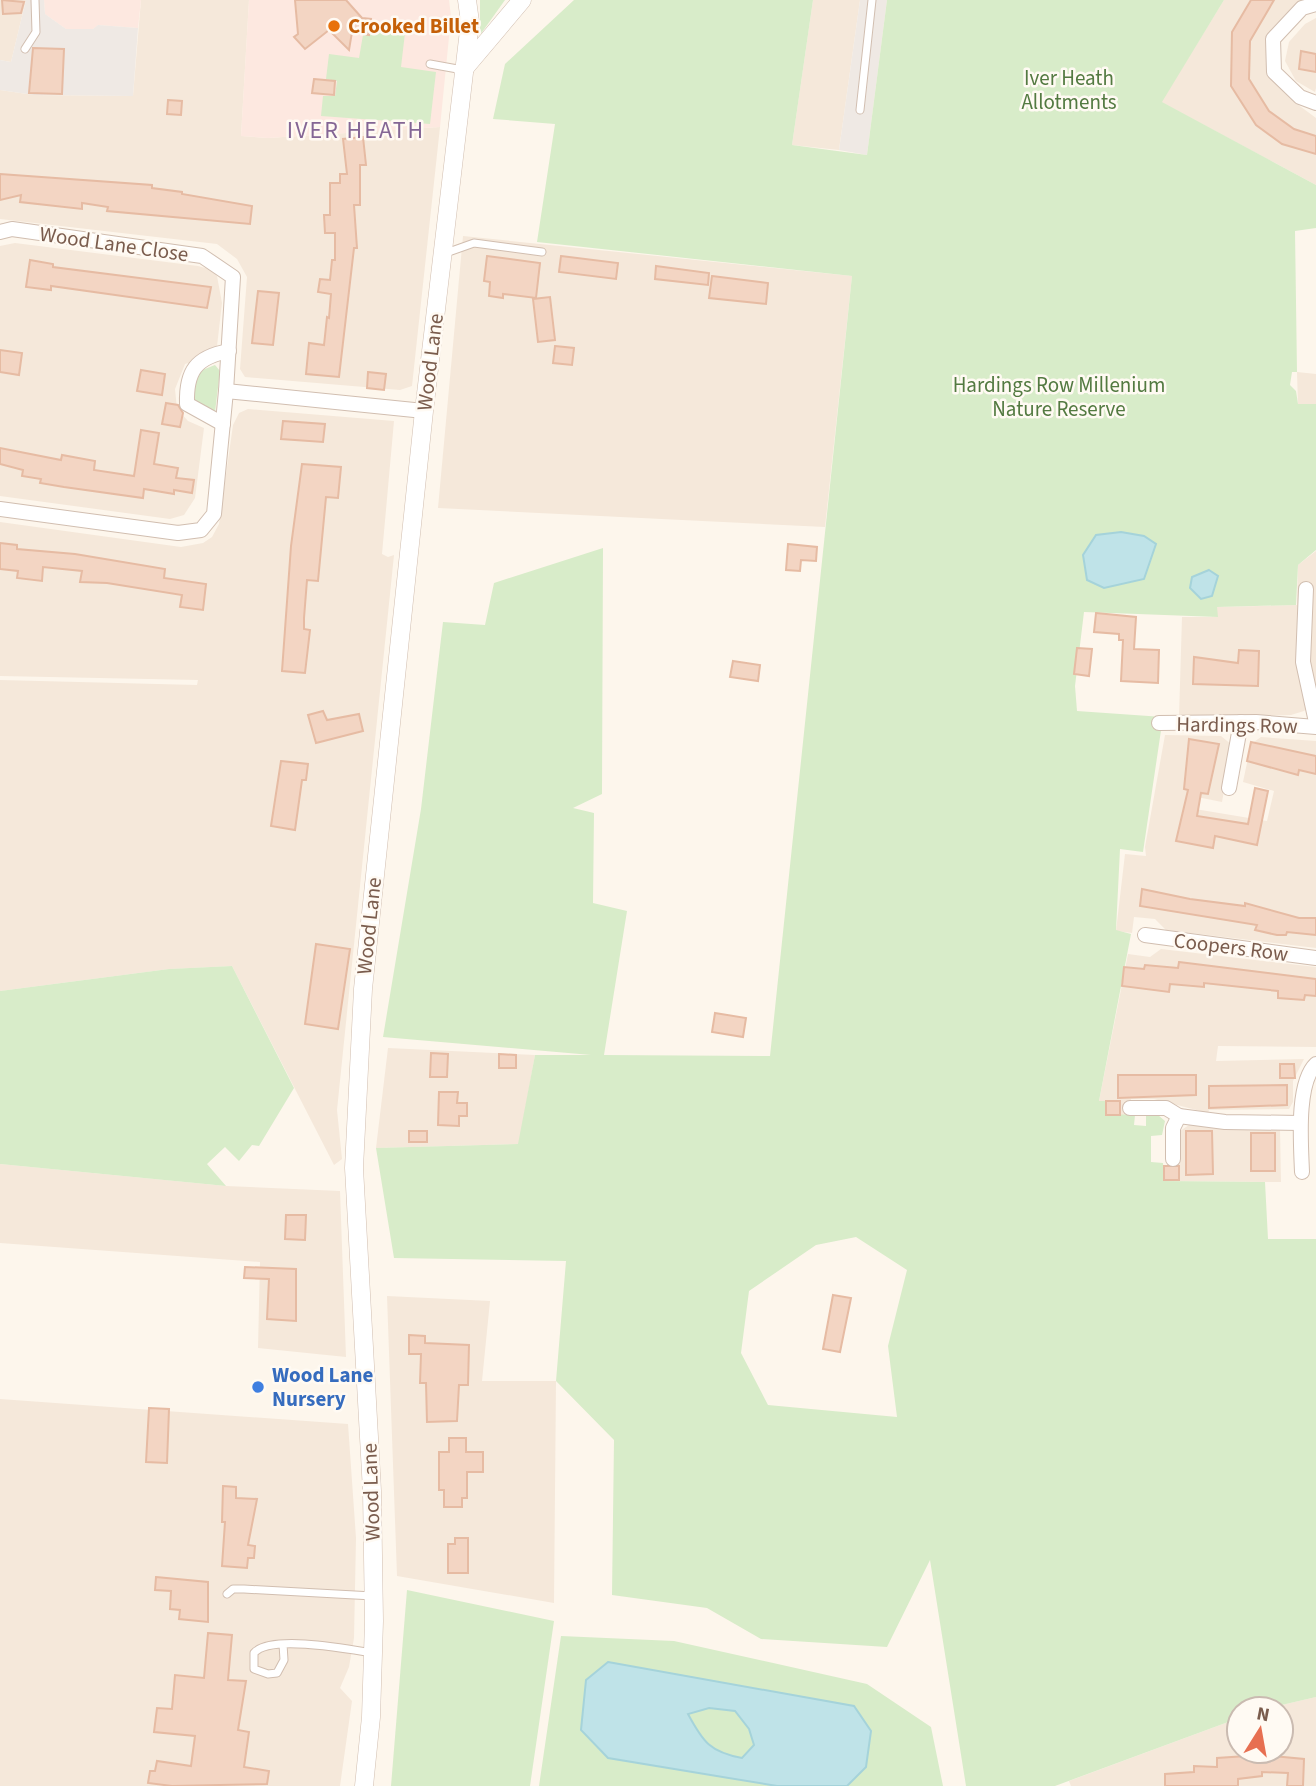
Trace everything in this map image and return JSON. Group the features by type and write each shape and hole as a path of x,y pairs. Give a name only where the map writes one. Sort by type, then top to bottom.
{"street":[{"name":"Wood Lane","path":"364,1786 373,1653 373,1596 372,1491 354,1168 363,989 424,411 470,22 467,0"},
{"path":"463,70 522,0"},
{"path":"1316,4 1302,8 1273,39 1275,72 1300,97 1316,103"},
{"name":"Wood Lane Close","path":"0,232 12,229 202,256 233,277 226,391 214,514 201,530 178,533 0,509"},
{"path":"223,424 187,404 186,385 195,366 207,355 229,351"},
{"path":"226,391 424,411"},
{"path":"1306,589 1303,662 1316,724"},
{"path":"1229,788 1241,722"},
{"name":"Hardings Row","path":"1159,723 1316,724"},
{"name":"Coopers Row","path":"1145,935 1316,958"},
{"path":"1302,1172 1300,1123 1304,1079 1316,1064"},
{"path":"1130,1108 1166,1108 1179,1116 1225,1122 1300,1123"},
{"path":"1173,1159 1173,1128 1179,1116"}],"lane":[{"path":"25,49 36,32 35,0"},
{"path":"860,110 872,0"},
{"path":"430,64 463,70"},
{"path":"442,254 474,243 542,252"},
{"path":"228,1594 231,1589 244,1588 373,1596"},
{"path":"284,1644 283,1664 277,1673 268,1674 254,1669 253,1657 257,1649 264,1645 284,1644 373,1653"}],"shaded area":[{"path":"0,0 26,0 11,62 0,60"},
{"path":"26,0 44,0 45,14 66,29 93,29 98,25 138,28 133,96 34,95 0,90 0,60 11,62"},
{"path":"44,0 141,0 138,28 98,25 93,29 66,29 45,14"},
{"path":"141,0 249,0 241,136 268,138 440,127 412,386 400,390 245,377 240,369 247,277 237,259 217,244 0,219 0,90 34,95 133,96"},
{"path":"249,0 449,0 451,17 440,127 268,138 241,136"},
{"path":"813,0 860,0 839,150 792,145"},
{"path":"860,0 887,0 867,155 839,150"},
{"path":"1224,0 1310,0 1281,20 1271,74 1293,101 1316,118 1316,185 1161,102"},
{"path":"1316,18 1315,92 1296,81 1285,61 1289,42 1305,24"},
{"path":"463,236 852,276 825,527 438,508"},
{"path":"15,243 198,266 209,269 217,276 222,303 216,355 185,364 175,389 177,409 188,421 204,428 195,498 184,515 170,519 0,496 0,246"},
{"path":"1297,372 1316,374 1316,404 1298,405"},
{"path":"248,409 394,421 382,554 388,557 394,555 337,1110 342,1159 334,1165 232,966 169,969 0,991 0,680 197,685 198,680 0,676 0,522 181,547 203,543 212,537 219,524 233,425 239,413"},
{"path":"1316,551 1316,709 1311,704 1304,711 1291,715 1179,717 1182,617 1217,617 1217,607 1297,605 1298,565"},
{"path":"1165,735 1221,736 1232,745 1222,802 1192,796 1189,808 1267,821 1274,791 1243,782 1251,744 1261,737 1316,741 1316,948 1166,930 1155,919 1134,917 1132,933 1116,931 1125,854 1146,856 1145,847"},
{"path":"1161,949 1316,967 1316,1047 1218,1046 1216,1061 1304,1059 1293,1081 1293,1102 1289,1109 1209,1110 1208,1113 1154,1099 1131,1099 1131,1115 1107,1115 1099,1101 1128,954 1150,957"},
{"path":"388,1048 535,1055 519,1144 376,1148"},
{"path":"1189,1125 1270,1125 1280,1129 1281,1182 1164,1181 1164,1166 1177,1166 1180,1131"},
{"path":"0,1164 226,1186 340,1191 346,1357 258,1348 260,1262 0,1243"},
{"path":"387,1296 490,1301 482,1381 556,1381 554,1603 397,1576"},
{"path":"0,1399 348,1424 356,1538 354,1638 349,1667 340,1688 352,1701 340,1786 0,1786"},
{"path":"1316,1697 1316,1786 1071,1786 1069,1781 1225,1723 1225,1765 1295,1765 1295,1702"}],"green space":[{"path":"480,0 505,0 480,35"},
{"path":"574,0 813,0 792,145 867,155 887,0 1224,0 1162,102 1316,185 1316,228 1295,231 1297,372 1292,372 1290,385 1296,391 1298,404 1316,404 1316,550 1298,565 1296,605 1217,607 1218,617 1084,612 1075,686 1077,711 1163,717 1143,852 1120,849 1116,930 1131,934 1099,1101 1106,1101 1107,1114 1135,1115 1134,1125 1146,1126 1146,1115 1158,1115 1165,1121 1162,1135 1151,1136 1151,1162 1163,1163 1164,1181 1265,1182 1268,1239 1316,1239 1316,1697 1295,1702 1295,1695 1225,1695 1225,1723 1055,1786 966,1786 930,1560 887,1647 761,1639 707,1608 612,1595 614,1440 556,1381 566,1261 394,1258 376,1148 518,1144 535,1055 591,1055 383,1037 421,809 443,622 485,625 494,583 603,548 602,794 573,808 594,813 593,903 627,911 604,1055 770,1056 852,276 537,242 555,124 493,119 505,64","holes":["856,1237 907,1270 888,1346 897,1417 768,1405 741,1353 749,1291 816,1245"]},
{"path":"371,29 405,33 401,67 436,72 430,124 321,116 323,96 335,96 337,81 326,79 329,54 359,58 363,35 370,35"},
{"path":"215,365 220,371 215,412 192,404 195,373"},
{"path":"232,966 294,1088 259,1146 252,1145 239,1161 225,1147 207,1164 226,1186 0,1164 0,991 169,969"},
{"path":"407,1590 554,1621 530,1786 391,1786"},
{"path":"561,1636 674,1641 867,1684 931,1727 943,1786 847,1786 866,1767 871,1731 609,1662 608,1758 777,1786 539,1786"},
{"path":"709,1708 735,1711 749,1729 754,1745 742,1758 715,1749 703,1739 688,1713"}],"water":[{"path":"1121,532 1144,536 1156,544 1144,579 1104,588 1087,580 1083,555 1096,535"},
{"path":"1209,570 1218,576 1212,596 1201,599 1190,588 1192,577"},
{"path":"608,1662 854,1706 871,1731 866,1767 847,1786 777,1786 608,1758 581,1730 586,1680","holes":["709,1708 735,1711 749,1729 754,1745 742,1758 715,1749 703,1739 688,1714"]}],"building":[{"path":"2,0 24,2 21,13 3,14"},
{"name":"Crooked Billet","path":"295,0 346,0 362,18 371,19 369,35 352,32 349,50 329,30 305,49 294,37 298,34"},
{"path":"1251,0 1274,0 1250,41 1249,79 1269,111 1294,129 1316,136 1316,154 1282,144 1256,125 1231,86 1232,32"},
{"path":"33,48 64,49 62,94 29,93"},
{"path":"1301,51 1316,54 1316,72 1299,69"},
{"path":"314,79 335,81 334,95 312,93"},
{"path":"168,100 182,101 181,115 167,114"},
{"path":"363,137 366,165 360,165 360,205 354,205 357,248 354,248 339,377 306,374 309,343 324,345 327,317 329,318 331,294 318,292 320,279 330,280 332,260 335,260 335,233 325,233 324,215 330,215 330,183 340,183 340,174 347,174 343,139"},
{"path":"0,174 152,185 152,188 252,206 250,224 107,211 108,207 82,203 82,209 20,202 21,195 0,200"},
{"path":"487,256 540,263 536,298 503,294 503,298 489,296 490,282 484,281"},
{"path":"561,256 618,263 616,279 559,272"},
{"path":"30,260 53,264 53,267 211,287 207,308 51,286 51,290 26,287"},
{"path":"656,266 709,273 708,285 655,279"},
{"path":"712,276 768,283 766,304 709,298"},
{"path":"258,291 279,293 273,345 252,343"},
{"path":"550,297 555,340 538,342 533,299"},
{"path":"555,346 574,348 572,365 553,363"},
{"path":"0,350 22,353 19,375 0,372"},
{"path":"141,370 165,374 162,395 137,391"},
{"path":"368,372 386,374 384,390 367,388"},
{"path":"166,403 178,405 183,413 180,427 162,424"},
{"path":"283,421 325,424 323,442 281,439"},
{"path":"141,430 159,433 154,464 178,468 176,478 194,480 192,493 174,490 174,494 144,489 143,498 64,487 40,483 41,479 22,476 23,470 0,464 0,448 61,460 62,455 95,461 94,470 134,476"},
{"path":"302,464 341,467 338,498 326,497 318,581 307,580 304,629 310,630 305,673 282,671 291,546"},
{"path":"0,543 17,545 17,549 75,554 165,569 164,578 206,584 203,610 180,607 182,595 107,583 80,582 82,571 43,567 42,581 17,578 18,571 0,569"},
{"path":"788,544 817,547 816,561 801,560 800,571 786,570"},
{"path":"1096,613 1136,617 1134,649 1159,650 1158,683 1121,681 1123,640 1119,640 1119,634 1094,632"},
{"path":"1077,648 1092,649 1089,676 1074,674"},
{"path":"1239,650 1259,651 1258,686 1193,684 1194,657 1238,663"},
{"path":"733,661 760,665 758,681 730,677"},
{"path":"323,711 327,720 359,714 363,731 316,743 308,715"},
{"path":"1189,739 1219,744 1208,794 1201,793 1197,816 1248,824 1255,788 1268,791 1257,845 1215,836 1213,848 1176,841 1188,790 1184,789"},
{"path":"1251,742 1316,756 1316,774 1299,770 1298,775 1247,761"},
{"path":"281,761 308,764 306,780 302,780 295,830 271,826"},
{"path":"1142,889 1190,899 1245,906 1245,903 1299,918 1316,918 1316,935 1287,932 1286,935 1277,935 1255,930 1257,925 1140,906"},
{"path":"316,944 350,949 338,1029 305,1024"},
{"path":"1179,962 1316,979 1316,996 1305,995 1304,1000 1278,998 1278,991 1204,983 1204,987 1170,984 1169,992 1122,986 1124,967 1144,969 1145,965 1178,968"},
{"path":"715,1013 746,1018 743,1037 712,1032"},
{"path":"431,1053 448,1054 447,1077 430,1077"},
{"path":"499,1054 516,1055 516,1068 499,1068"},
{"path":"1280,1064 1294,1064 1295,1078 1280,1078"},
{"path":"1118,1075 1196,1075 1196,1095 1118,1098"},
{"path":"1287,1085 1287,1105 1209,1108 1209,1086"},
{"path":"439,1092 458,1092 457,1103 467,1103 467,1116 459,1116 459,1126 438,1125"},
{"path":"1106,1101 1120,1101 1120,1115 1106,1115"},
{"path":"409,1131 427,1131 427,1142 409,1142"},
{"path":"1186,1131 1212,1131 1213,1174 1186,1175"},
{"path":"1251,1133 1275,1133 1275,1171 1251,1171"},
{"path":"1164,1166 1179,1166 1179,1180 1164,1180"},
{"path":"286,1215 306,1215 305,1240 285,1239"},
{"path":"245,1267 296,1269 296,1321 267,1319 269,1279 244,1278"},
{"path":"833,1295 851,1298 840,1352 823,1349"},
{"path":"409,1335 425,1336 425,1343 469,1345 468,1385 459,1385 457,1421 427,1422 426,1383 420,1383 421,1354 409,1354"},
{"path":"149,1408 169,1409 167,1463 146,1462"},
{"path":"449,1438 466,1438 466,1452 483,1452 483,1472 467,1472 467,1498 462,1498 462,1507 444,1507 444,1490 439,1490 439,1452 449,1452"},
{"path":"223,1486 236,1487 236,1498 257,1499 248,1545 255,1546 254,1558 248,1558 247,1568 222,1566 225,1522 222,1522"},
{"path":"455,1538 468,1538 468,1573 448,1573 448,1544 455,1544"},
{"path":"156,1577 208,1582 208,1622 179,1619 180,1610 170,1609 171,1591 155,1590"},
{"path":"208,1633 232,1635 228,1680 246,1681 238,1730 249,1732 244,1767 269,1771 267,1784 172,1786 148,1783 150,1771 155,1771 157,1761 191,1766 195,1736 154,1732 157,1708 172,1709 175,1675 204,1678"},
{"path":"1225,1757 1225,1765 1295,1765 1295,1758 1304,1759 1303,1786 1287,1786 1288,1773 1262,1772 1262,1776 1238,1779 1238,1786 1165,1786 1165,1774 1194,1772 1194,1766 1217,1767 1217,1758"}],"place":[{"name":"Crooked Billet","path":"334,26"},
{"name":"Wood Lane Nursery","path":"258,1387"}],"district":[{"name":"IVER HEATH","path":"356,130"}],"park label":[{"name":"Iver Heath Allotments","path":"1069,90"},
{"name":"Hardings Row Millenium Nature Reserve","path":"1059,397"}]}
